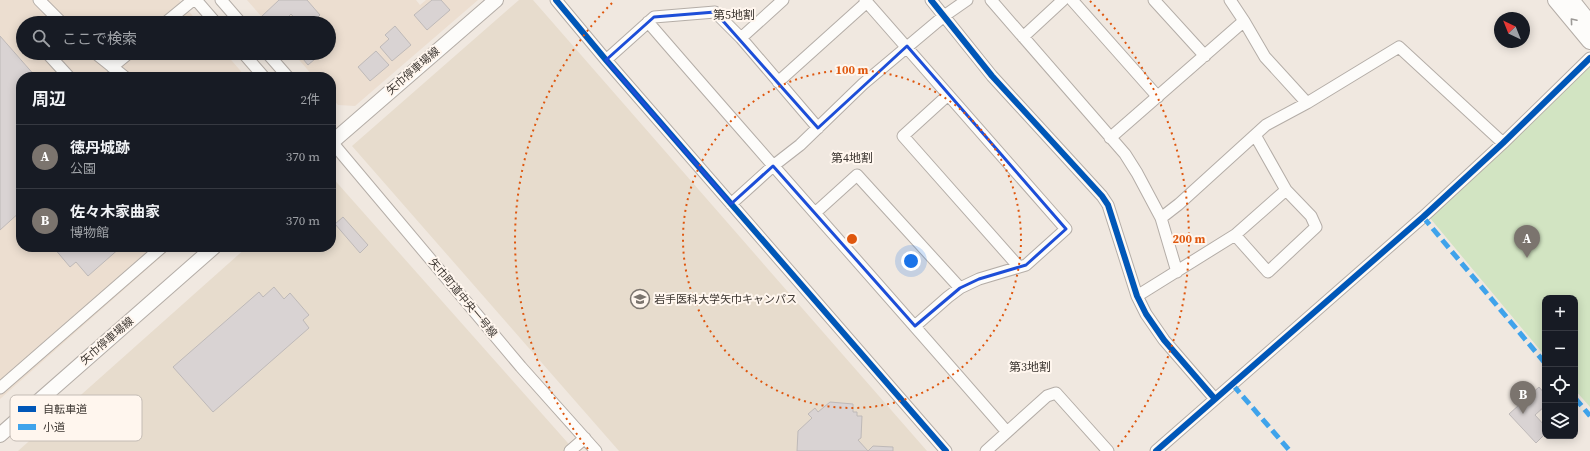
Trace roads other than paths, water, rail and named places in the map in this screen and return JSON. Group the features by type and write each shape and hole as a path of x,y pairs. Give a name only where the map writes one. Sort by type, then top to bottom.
{"highway":[{"path":"1561,1 1590,24"},
{"path":"1561,1 1590,41"}],"main road":[{"name":"矢巾停車場線","path":"336,136 496,0"},
{"name":"矢巾停車場線","path":"46,395 208,252"},
{"name":"矢巾停車場線","path":"0,435 10,426"}],"street":[{"path":"39,0 53,16"},
{"path":"174,16 194,0 209,16"},
{"path":"221,0 235,16"},
{"path":"556,0 606,60 946,451"},
{"path":"741,38 783,0"},
{"path":"931,0 992,76 1102,196 1108,205 1137,296 1146,314 1164,340 1215,399"},
{"path":"731,204 773,166 800,146 863,84 944,16 967,0"},
{"path":"991,0 1125,154 1137,172 1161,218 1177,272"},
{"path":"1023,37 1063,0"},
{"path":"1072,0 1158,97"},
{"path":"1154,0 1205,56"},
{"path":"1230,0 1265,57 1307,103"},
{"path":"778,82 866,1 1066,229 1026,265 979,279 960,288 948,296 916,326"},
{"path":"606,60 654,17 715,12 741,38 818,128"},
{"path":"1110,138 1244,21"},
{"path":"648,22 773,166 916,326 1007,432"},
{"path":"1161,218 1179,204 1266,125 1307,103 1399,47 1503,143"},
{"path":"1156,451 1423,218 1590,58"},
{"path":"53,60 64,72"},
{"path":"104,60 118,72"},
{"path":"112,67 120,60"},
{"path":"249,60 260,72"},
{"path":"274,60 284,72"},
{"path":"948,95 903,136 1018,267"},
{"path":"1235,235 1268,272 1316,227 1311,216 1286,190 1255,135"},
{"name":"矢巾町道中央一号線","path":"336,146 521,366 596,451"},
{"path":"815,213 858,175 960,288"},
{"path":"1137,296 1235,235 1286,190"},
{"path":"0,388 156,252"},
{"path":"986,451 1048,396 1056,393 1108,451"},
{"path":"570,451 585,438"}],"place":[{"name":"徳丹城跡","path":"1527,258"},
{"name":"岩手医科大学矢巾キャンパス","path":"640,299"},
{"name":"佐々木家曲家","path":"1523,414"}],"district":[{"name":"第5地割","path":"734,15"},
{"name":"第4地割","path":"852,158"},
{"name":"第3地割","path":"1030,367"}]}
